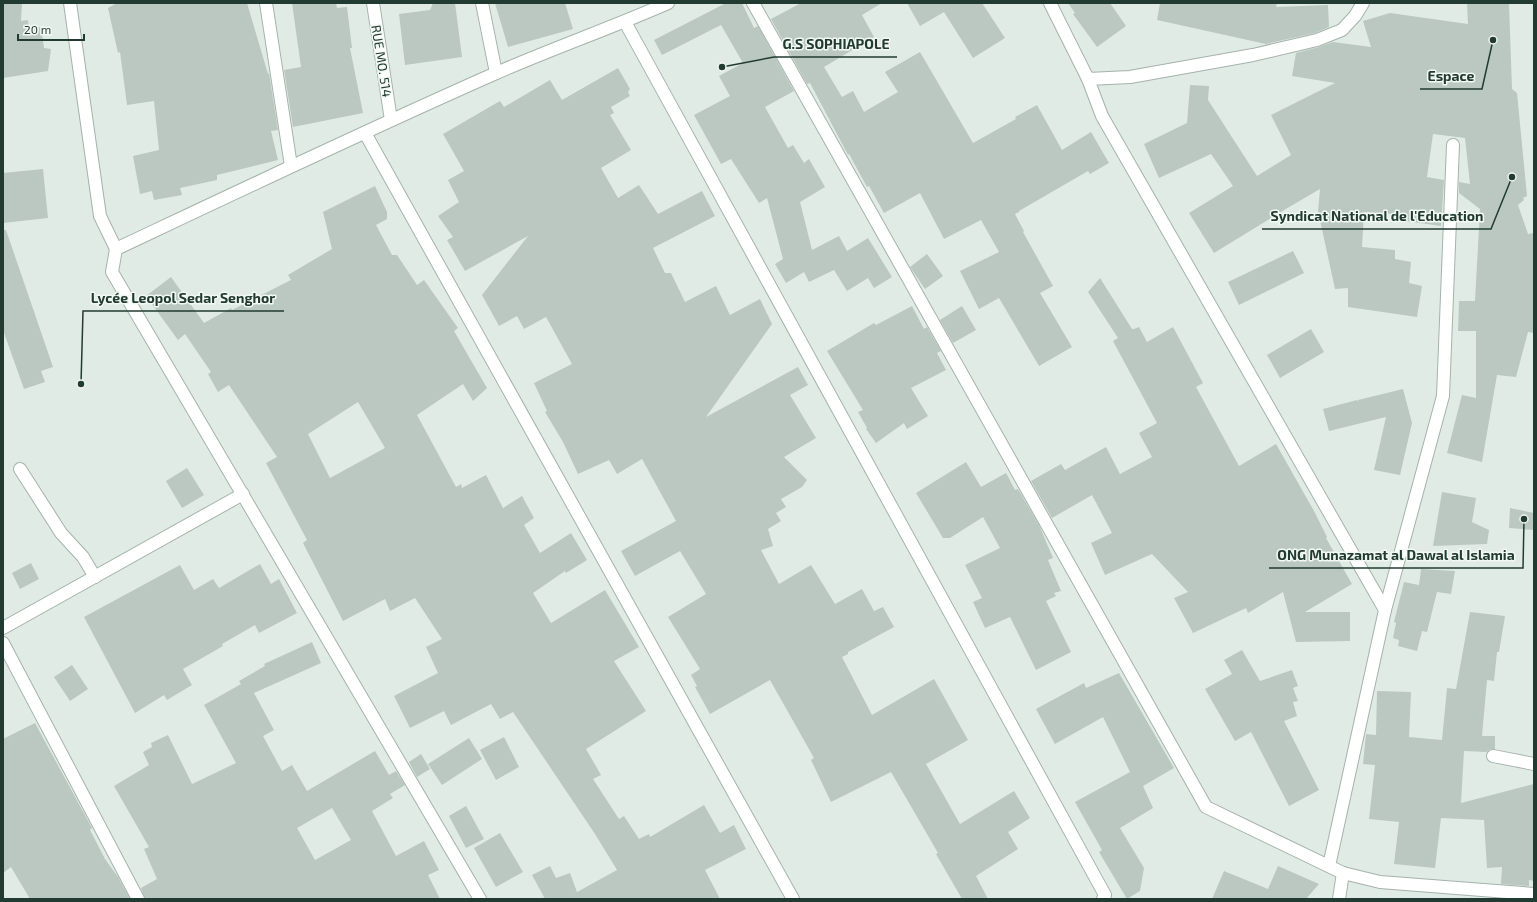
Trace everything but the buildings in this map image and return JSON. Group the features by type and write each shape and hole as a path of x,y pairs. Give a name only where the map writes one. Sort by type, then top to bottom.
{"street":[{"path":"70,3 100,216 116,249 112,272 480,899"},
{"path":"266,3 291,166"},
{"name":"RUE MO. 514","path":"373,3 391,120"},
{"path":"482,3 496,73"},
{"path":"116,249 291,166 496,73 625,22 668,3"},
{"path":"754,3 1206,807 1343,873 1380,882 1534,894"},
{"path":"1050,3 1088,79 1102,116 1385,610"},
{"path":"1088,79 1130,77 1253,55 1317,40 1342,30 1355,16 1363,3"},
{"path":"625,22 1105,895 1103,899"},
{"path":"365,132 794,899"},
{"path":"1329,866 1385,610 1443,396 1453,145"},
{"path":"20,469 60,533 83,557 95,577"},
{"path":"3,628 243,494"},
{"path":"3,643 138,899"},
{"path":"1493,756 1534,764"},
{"path":"1339,899 1343,873"}],"place":[{"name":"Espace","path":"1493,40"},
{"name":"G.S SOPHIAPOLE","path":"722,67"},
{"name":"Syndicat National de l'Education","path":"1512,177"},
{"name":"Lycée Leopol Sedar Senghor","path":"81,384"},
{"name":"ONG Munazamat al Dawal al Islamia","path":"1524,519"}]}
